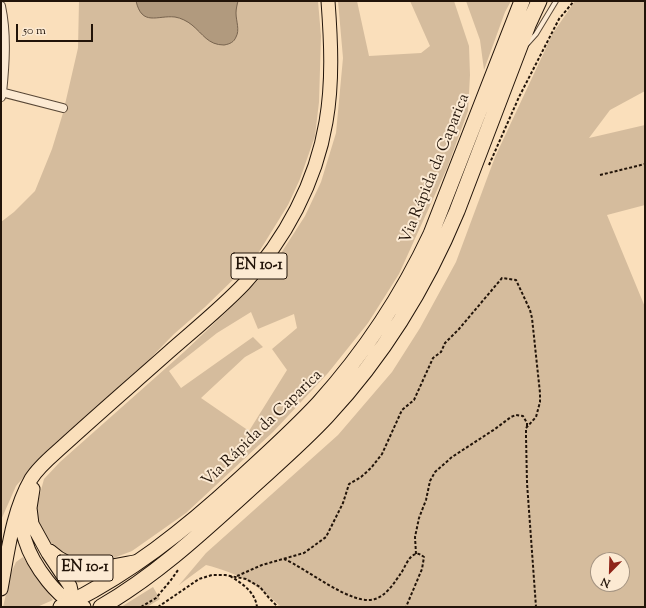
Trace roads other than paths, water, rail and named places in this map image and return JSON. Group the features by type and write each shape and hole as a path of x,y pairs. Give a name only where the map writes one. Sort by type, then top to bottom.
{"highway":[{"name":"Via Rápida da Caparica","path":"72,606 141,561 191,522 283,439 326,395 367,344 402,289 431,234 522,1"},
{"name":"Via Rápida da Caparica","path":"101,607 119,597 145,579 174,557 209,527 296,446 342,399 370,364 412,302 445,240 531,17 539,1"}],"main road":[{"name":"EN 10-1","path":"1,589 15,520 27,487 37,471 51,456 235,293 266,257 284,232 298,206 310,178 320,148 326,122 330,88 331,58 328,1"},
{"name":"EN 10-1","path":"51,456 39,473 31,495 30,515 32,524 39,539 70,586 72,606"},
{"name":"EN 10-1","path":"27,487 21,517 23,532 29,550 54,589 72,606"},
{"name":"EN 10-1","path":"39,539 53,554 80,567 103,568 141,561"},
{"name":"EN 10-1","path":"4,573 13,558 18,554 29,550 41,555 51,568 70,586"},
{"name":"EN 10-1","path":"92,607 107,603 119,597"}],"street":[{"path":"1,6 5,55 2,94 63,108"}],"lane":[{"path":"517,56 536,34 556,1"}]}
